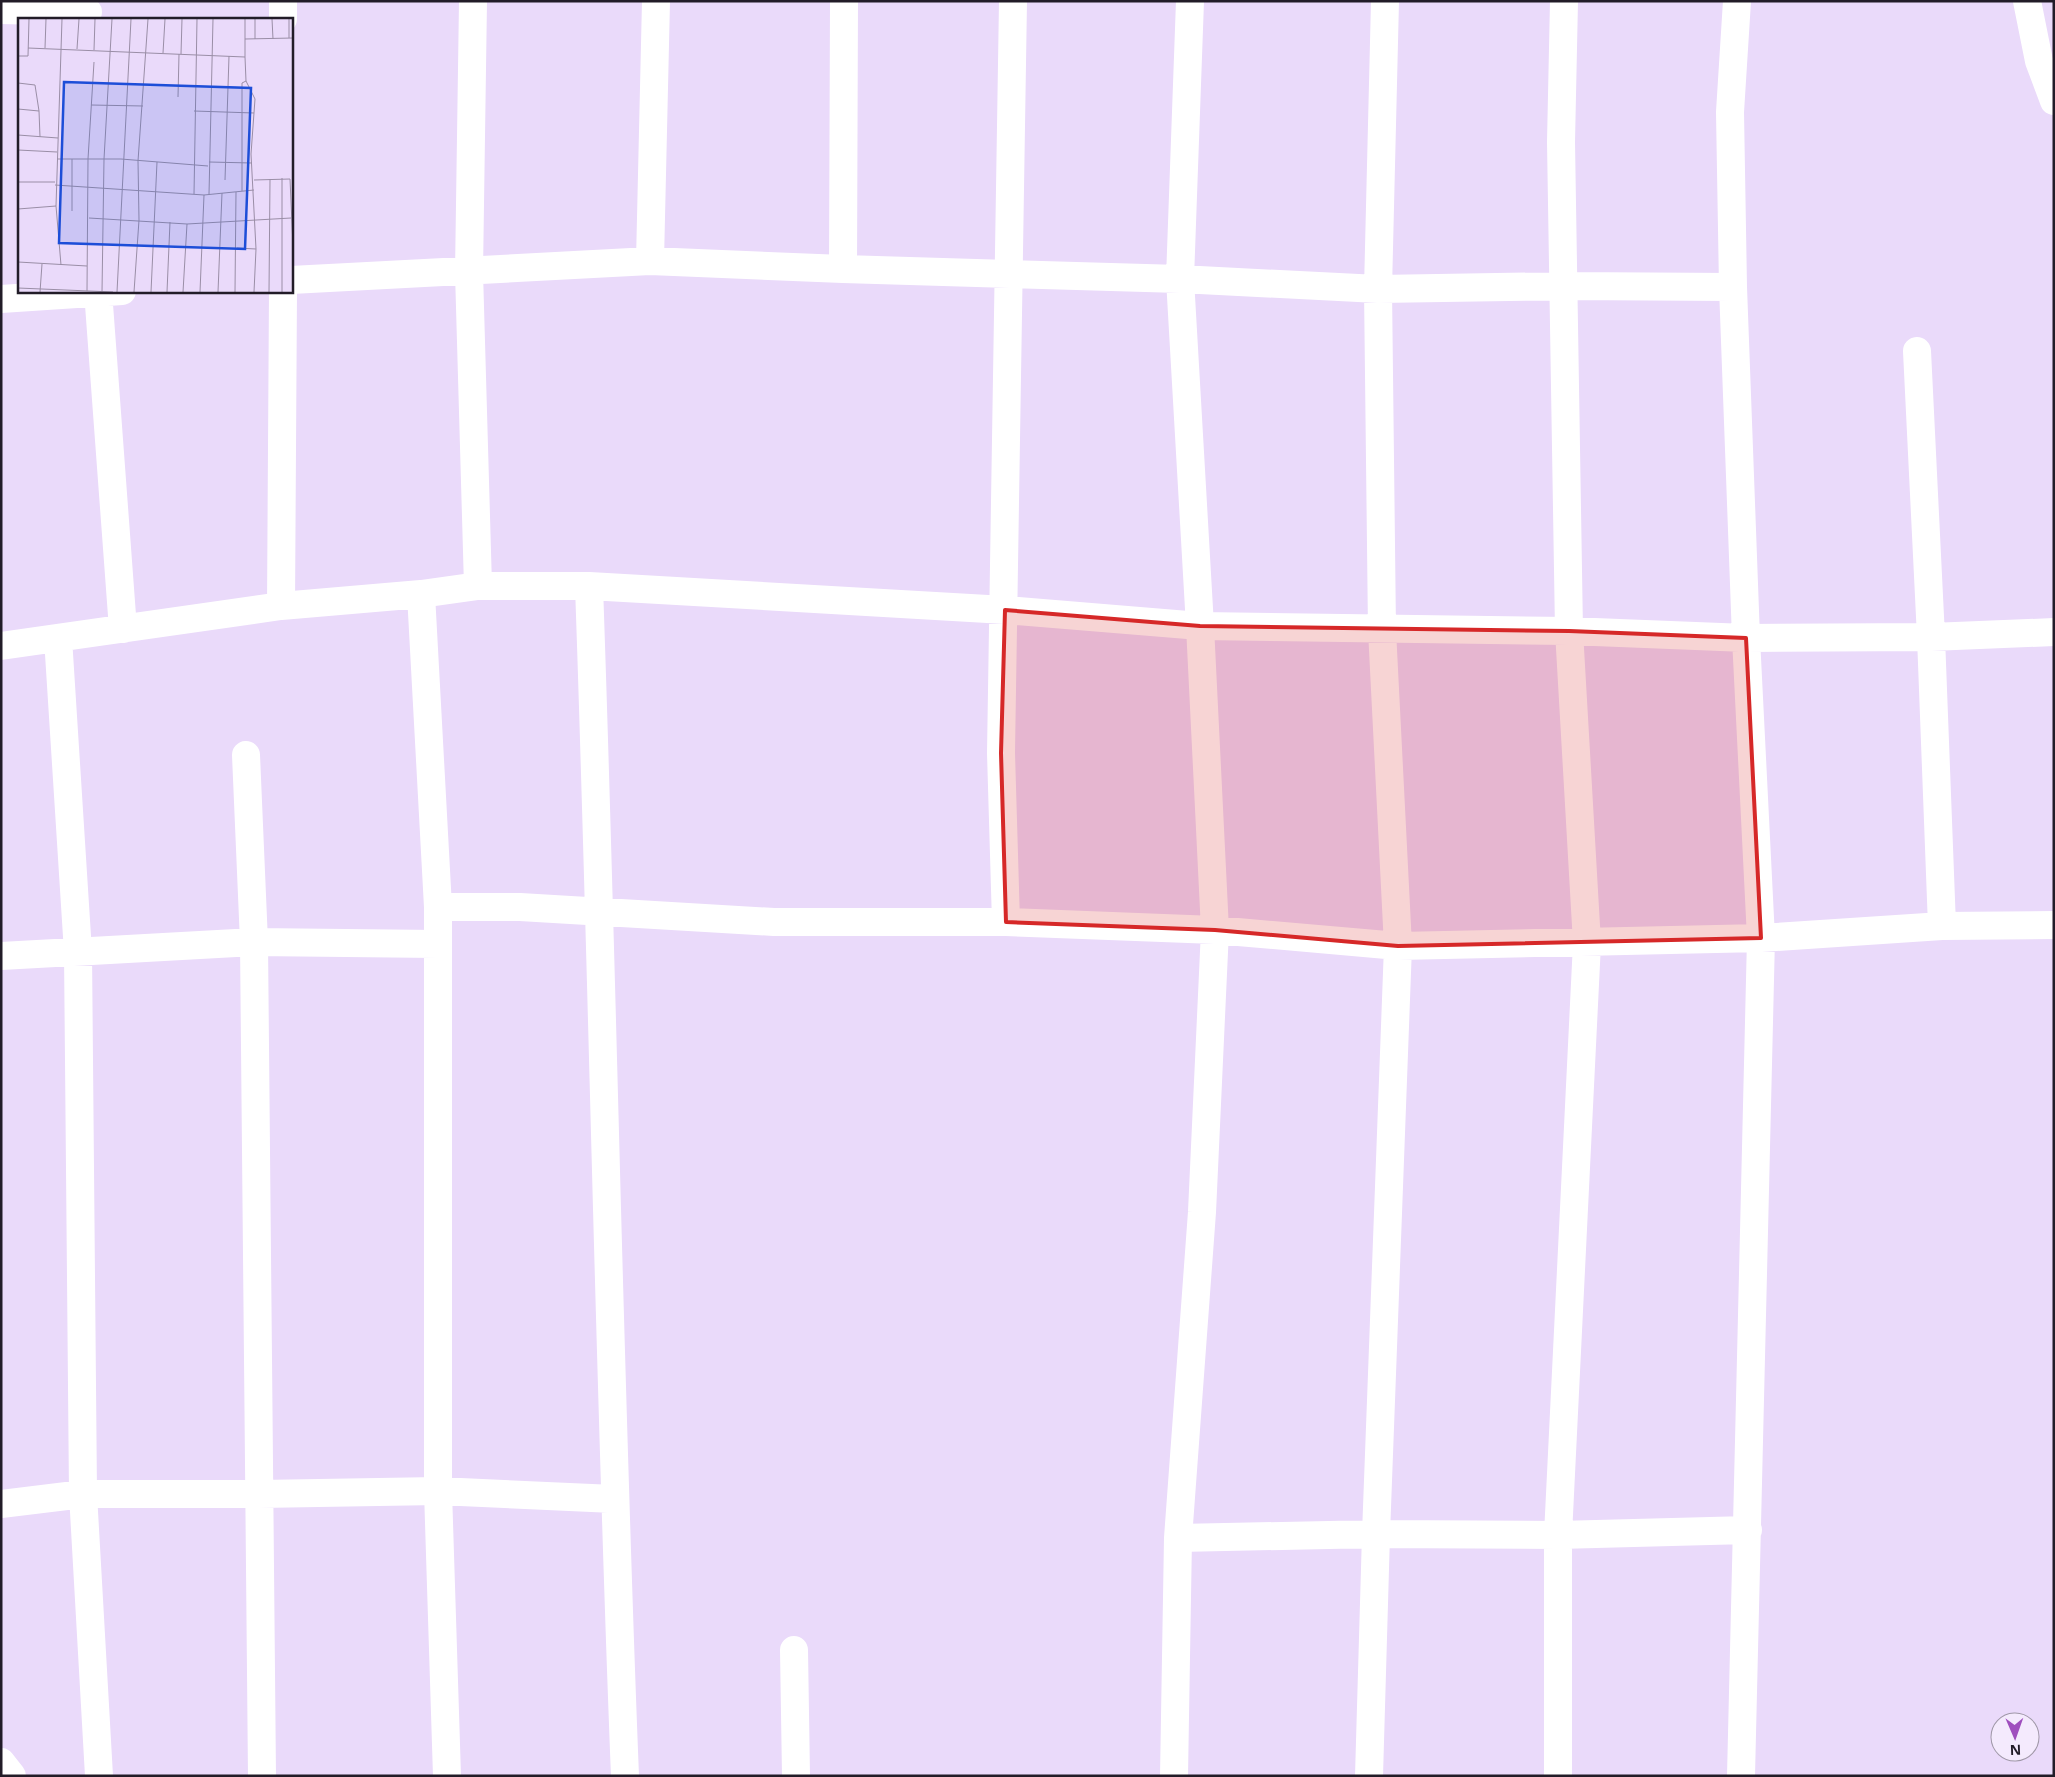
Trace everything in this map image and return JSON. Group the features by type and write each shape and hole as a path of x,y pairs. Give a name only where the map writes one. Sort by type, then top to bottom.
{"street":[{"path":"283,1 283,18"},
{"path":"473,1 469,272 478,586"},
{"path":"650,261 656,1"},
{"path":"843,270 844,1"},
{"path":"1006,922 1001,753 1005,610 1013,1"},
{"path":"1174,1776 1178,1538 1202,1212 1215,930 1180,278 1190,1"},
{"path":"1369,1776 1398,946 1382,630 1378,289 1385,1"},
{"path":"1558,1776 1558,1535 1586,943 1569,631 1565,286 1561,142 1564,1"},
{"path":"1737,1 1730,112 1733,287 1746,638 1761,938 1741,1776"},
{"path":"2026,1 2039,61 2054,101"},
{"path":"1,10 88,11"},
{"path":"292,280 650,261 843,270 1180,278 1378,289 1565,286 1733,287"},
{"path":"1,299 106,292 123,629"},
{"path":"281,606 283,292"},
{"path":"1917,351 1931,636 1942,926"},
{"path":"1,646 281,606 421,594 478,586 589,586 1005,610 1200,626 1382,630 1569,631 1746,638 1931,636 2054,632"},
{"path":"589,586 600,913 614,1498 625,1776"},
{"path":"421,594 438,906 438,1490 447,1776"},
{"path":"58,638 78,952 83,1494 99,1776"},
{"path":"246,755 254,942 262,1776"},
{"path":"438,906 520,907 774,922 1006,922 1215,930 1398,946 1761,938 1942,926 2054,925"},
{"path":"1,956 254,942 438,944"},
{"path":"1,1504 83,1494 259,1494 438,1490 614,1498"},
{"path":"1178,1538 1376,1534 1558,1535 1748,1530"},
{"path":"794,1650 796,1776"},
{"path":"1,1762 12,1776"}],"highlighted area":[{"path":"1005,610 1200,626 1569,631 1746,638 1761,938 1398,946 1215,930 1006,922 1001,753"}]}
